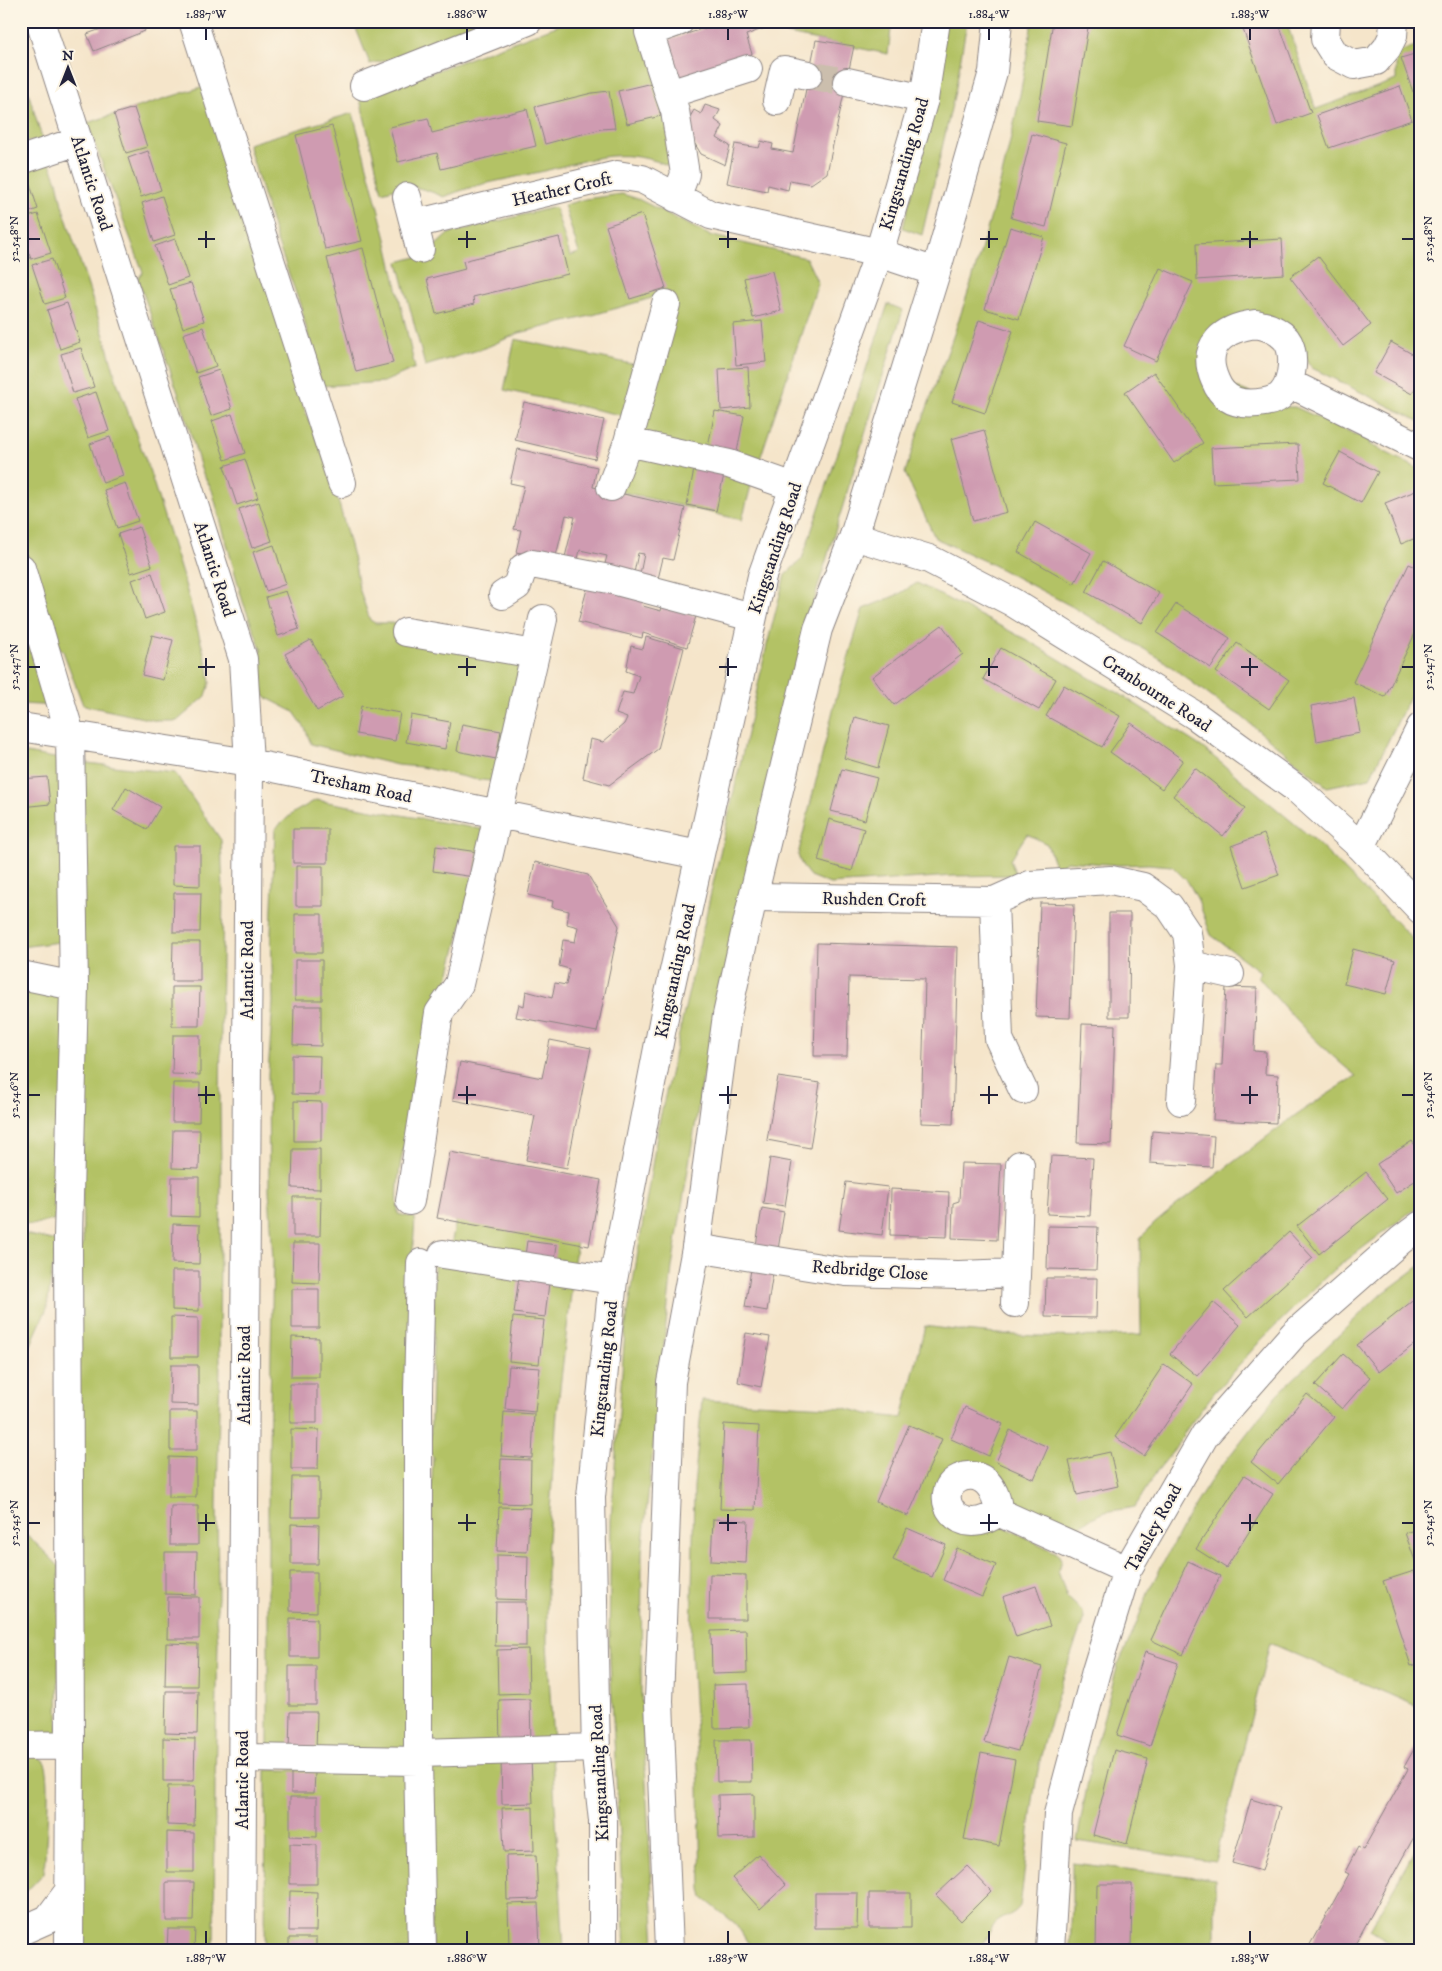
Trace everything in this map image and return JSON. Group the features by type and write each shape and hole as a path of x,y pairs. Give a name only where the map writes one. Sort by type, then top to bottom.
{"street":[{"name":"Atlantic Road","path":"40,21 243,659 249,763 241,1950"},
{"path":"193,21 342,483"},
{"path":"364,86 528,21"},
{"path":"676,198 685,174 675,112 649,32 680,21"},
{"name":"Kingstanding Road","path":"603,1950 603,1821 596,1748 591,1497 614,1280 666,1007 762,576 879,254 924,100 936,21"},
{"path":"670,1950 659,1701 671,1382 696,1248 727,1015 753,897 818,630 854,536 936,272 993,72 998,21"},
{"path":"1326,21 1325,39 1335,55 1354,65 1376,61 1387,48 1393,36 1394,21"},
{"path":"669,94 748,69"},
{"path":"777,101 784,70 808,75"},
{"path":"847,82 924,100"},
{"path":"21,160 78,141"},
{"name":"Heather Croft","path":"407,197 417,236 617,175 642,179 711,215 879,254 936,272"},
{"path":"611,487 628,442 666,304"},
{"path":"1289,383 1421,448"},
{"path":"628,442 728,464 794,487"},
{"name":"Cranbourne Road","path":"854,536 929,559 1012,602 1196,716 1298,790 1362,847 1421,910"},
{"path":"503,595 517,586 523,568 532,564 609,579 752,617"},
{"path":"21,568 70,734 74,986 68,1238 69,1950"},
{"path":"410,1201 439,1013 459,984 543,619"},
{"path":"406,632 535,654"},
{"name":"Tresham Road","path":"21,727 249,763 699,855"},
{"path":"1362,847 1421,727"},
{"name":"Rushden Croft","path":"753,897 994,901 1030,885 1111,880 1143,888 1169,906 1187,933 1191,965 1181,1101"},
{"path":"994,901 1000,1039 1024,1090"},
{"path":"1191,965 1230,974"},
{"path":"21,975 74,986"},
{"path":"1015,1303 1020,1165"},
{"name":"Tansley Road","path":"1050,1950 1058,1814 1096,1671 1127,1570 1205,1435 1294,1334 1401,1240 1421,1225"},
{"name":"Redbridge Close","path":"696,1248 846,1272 958,1276 1015,1273"},
{"path":"422,1950 418,1757 418,1393 432,1258 614,1280"},
{"path":"998,1512 1127,1570"},
{"path":"21,1746 70,1745"},
{"path":"242,1758 418,1757 596,1748"},
{"path":"21,1931 48,1919 70,1891"}],"green space":[{"path":"353,21 486,21 415,51 370,64"},
{"path":"570,21 635,21 660,83 677,169 641,157 610,156 481,185 444,197 414,187 382,192 360,99"},
{"path":"768,21 892,21 888,54 788,34 769,28"},
{"path":"946,21 967,21 956,87 922,235 903,228 933,106"},
{"path":"1032,21 1286,21 1316,109 1396,80 1396,53 1421,44 1421,422 1312,368 1307,361 1305,352 1266,315 1201,374 1287,407 1295,407 1370,441 1369,444 1421,470 1421,674 1370,778 1327,787 1241,716 1221,704 1161,659 1071,606 993,565 935,538 905,473 922,420 954,334 979,257 1001,179 1019,101"},
{"path":"21,69 43,141 21,141"},
{"path":"208,85 306,389 298,393 332,477 355,564 359,588 370,620 375,623 400,623 523,665 499,782 473,779 421,767 397,765 311,744 305,728 294,712 265,697 253,657 262,651 243,602 212,490 202,472 182,404 138,279 143,272 87,123"},
{"path":"353,113 386,239 415,368 384,382 321,386 301,307 277,241 248,144"},
{"path":"48,159 57,181 62,205 117,382 150,472 185,584 208,668 210,683 206,696 177,721 157,721 83,705 63,651 59,647 21,540 21,168"},
{"path":"622,194 638,199 709,235 806,258 818,283 758,465 638,435 658,362 667,361 669,293 586,317 519,333 485,348 425,366 398,262 435,252 434,247 448,234 555,207 570,256 579,253 564,205 585,199"},
{"path":"888,304 903,310 817,590 757,831 703,1078 672,1267 642,1553 641,1691 655,1947 650,1950 625,1950 609,1642 611,1520 625,1331 659,1123 767,645 785,575 802,559"},
{"path":"515,339 636,365 625,416 504,390"},
{"path":"635,448 753,478 742,520 618,491"},
{"path":"917,583 1029,641 1095,681 1117,692 1203,748 1313,839 1421,948 1421,1204 1331,1272 1262,1339 1214,1393 1186,1430 1175,1449 1157,1471 1135,1507 1105,1512 1089,1519 1073,1533 1004,1501 988,1470 940,1502 995,1522 1057,1553 1061,1559 1058,1571 1067,1597 1083,1612 1084,1618 1055,1704 1037,1774 1020,1906 1018,1909 997,1922 981,1945 974,1950 758,1948 750,1946 736,1924 703,1898 701,1889 699,1786 691,1647 694,1487 702,1400 845,1408 868,1414 902,1418 925,1326 1033,1336 1141,1335 1140,1238 1178,1204 1297,1114 1356,1076 1317,1041 1280,1003 1258,976 1261,972 1211,935 1198,900 1188,882 1172,866 1066,861 1057,871 1047,844 1027,834 1010,860 1016,875 954,876 830,884 810,876 802,866 798,855 835,702 863,609 899,594"},
{"path":"21,592 58,706 21,704"},
{"path":"21,752 65,760 67,941 21,947"},
{"path":"78,762 175,773 221,840 223,890 214,1950 79,1950 74,1264 83,1243"},
{"path":"316,800 486,830 404,1147 398,1180 398,1214 415,1218 412,1265 412,1749 268,1754 268,1495 273,1261 269,1190 268,1074 273,1002 271,932 275,829 293,813"},
{"path":"21,982 66,998 64,1177 54,1220 32,1225 21,1223"},
{"path":"456,1220 577,1241 573,1268 451,1245"},
{"path":"21,1233 56,1241 47,1308 21,1367"},
{"path":"434,1262 573,1277 557,1413 547,1553 547,1642 553,1742 427,1747 433,1456 430,1454"},
{"path":"1421,1265 1421,1708 1270,1643 1215,1862 1077,1841 1091,1764 1118,1664 1131,1637 1150,1588 1187,1518 1213,1477 1277,1395 1378,1297"},
{"path":"21,1529 59,1566 58,1742 21,1743"},
{"path":"21,1751 38,1756 45,1763 48,1800 44,1873 21,1897"},
{"path":"552,1755 564,1950 432,1950 429,1759"},
{"path":"266,1770 411,1770 415,1950 265,1950"},
{"path":"1421,1839 1421,1950 1403,1950 1370,1930"},
{"path":"1072,1863 1215,1879 1215,1950 1070,1950"}],"building":[{"path":"98,21 141,21 145,31 94,51 87,34 101,29"},
{"path":"726,21 763,21 765,28 746,35 752,54 671,82 660,43"},
{"path":"1053,21 1089,21 1072,126 1037,121"},
{"path":"1240,21 1278,21 1311,113 1277,125"},
{"path":"816,40 854,46 827,173 811,184 790,180 788,190 768,185 767,191 727,183 735,144 759,148 761,141 773,144 772,149 793,153"},
{"path":"1421,52 1421,89 1413,92 1401,58"},
{"path":"652,83 661,116 627,124 618,91"},
{"path":"1400,86 1412,120 1329,148 1317,115"},
{"path":"609,91 615,128 601,129 545,144 535,107 592,93"},
{"path":"705,105 720,110 715,120 723,126 717,138 730,146 725,165 701,154 695,144 686,138 683,129 694,110 701,114"},
{"path":"134,108 147,147 126,153 114,114"},
{"path":"527,109 536,146 441,169 437,153 398,162 390,127 428,118 432,133"},
{"path":"332,126 362,241 325,249 296,135"},
{"path":"1032,134 1066,143 1046,227 1011,218"},
{"path":"148,151 161,190 141,197 128,158"},
{"path":"21,163 23,163 38,209 21,215"},
{"path":"162,196 175,235 154,242 142,203"},
{"path":"38,214 51,253 31,259 21,231 21,219"},
{"path":"642,214 666,288 630,299 606,226"},
{"path":"1010,227 1044,237 1019,319 985,309"},
{"path":"559,237 568,274 473,297 474,304 436,314 427,279 465,269 463,261"},
{"path":"175,239 188,278 168,285 155,246"},
{"path":"1282,239 1284,274 1197,280 1196,244"},
{"path":"363,248 393,363 356,372 327,258"},
{"path":"1318,256 1371,325 1343,346 1290,277"},
{"path":"52,259 65,298 45,304 32,265"},
{"path":"1160,268 1193,282 1156,361 1124,346"},
{"path":"772,271 781,311 753,318 744,278"},
{"path":"191,283 204,321 183,328 170,289"},
{"path":"67,303 80,342 60,349 47,310"},
{"path":"979,320 1013,331 985,413 952,402"},
{"path":"762,321 766,362 736,365 733,324"},
{"path":"203,327 216,366 196,373 183,334"},
{"path":"1391,342 1421,359 1421,378 1412,394 1374,373"},
{"path":"81,348 94,387 73,393 61,354"},
{"path":"748,367 750,407 721,410 719,369"},
{"path":"219,370 232,409 211,416 198,377"},
{"path":"1154,372 1203,443 1174,463 1125,392"},
{"path":"96,392 109,431 88,438 75,399"},
{"path":"524,402 604,420 595,459 515,440"},
{"path":"715,411 744,416 736,457 707,452"},
{"path":"232,414 245,453 225,460 212,421"},
{"path":"984,430 1007,512 973,521 951,439"},
{"path":"110,437 123,476 103,483 90,444"},
{"path":"1298,444 1300,479 1213,483 1211,448"},
{"path":"518,449 597,467 593,487 685,508 673,560 663,558 657,583 639,579 644,554 638,553 633,578 603,571 607,556 580,550 577,564 564,561 575,517 566,515 555,560 516,552 521,530 514,529 524,486 510,483"},
{"path":"1340,452 1378,472 1361,503 1323,483"},
{"path":"245,459 258,498 237,505 224,466"},
{"path":"695,464 725,470 716,511 687,505"},
{"path":"125,483 138,521 117,528 104,490"},
{"path":"1418,490 1421,497 1421,536 1401,544 1385,503"},
{"path":"259,502 272,541 252,548 239,509"},
{"path":"1035,522 1091,553 1074,584 1018,552"},
{"path":"139,527 152,566 131,573 118,534"},
{"path":"274,545 286,584 266,591 253,552"},
{"path":"1103,561 1159,593 1142,623 1086,592"},
{"path":"1409,564 1421,569 1421,621 1385,697 1353,682"},
{"path":"152,573 165,612 145,619 132,580"},
{"path":"589,582 646,595 643,606 661,611 662,606 696,616 687,647 643,633 642,638 578,622"},
{"path":"286,591 299,629 278,636 266,597"},
{"path":"1176,604 1230,638 1211,668 1157,633"},
{"path":"942,625 963,654 894,705 872,677"},
{"path":"152,635 173,640 163,680 142,675"},
{"path":"646,637 684,648 658,749 609,785 583,778 590,739 603,742 624,724 627,718 616,714 623,692 633,694 639,676 626,671 631,646 643,649"},
{"path":"311,640 343,696 317,711 285,654"},
{"path":"1237,643 1289,680 1269,709 1216,672"},
{"path":"1001,648 1056,679 1039,710 983,679"},
{"path":"21,652 25,653 24,680 21,680"},
{"path":"1064,685 1120,716 1102,747 1046,716"},
{"path":"1354,698 1360,733 1317,741 1311,706"},
{"path":"361,706 400,713 395,741 356,734"},
{"path":"411,715 450,722 445,749 406,742"},
{"path":"855,717 889,726 878,768 844,758"},
{"path":"1131,723 1183,760 1162,789 1110,752"},
{"path":"462,724 501,731 496,759 457,751"},
{"path":"1195,768 1245,808 1223,836 1173,796"},
{"path":"842,769 877,778 865,820 831,811"},
{"path":"47,777 50,804 21,807 21,779"},
{"path":"126,787 160,807 147,829 113,810"},
{"path":"829,819 864,829 852,871 818,861"},
{"path":"293,829 328,829 328,863 293,863"},
{"path":"1264,834 1279,875 1245,887 1231,846"},
{"path":"173,846 200,846 200,886 173,885"},
{"path":"436,846 478,852 474,877 433,871"},
{"path":"535,862 588,875 619,926 597,1032 516,1017 519,1004 524,1006 526,991 552,998 555,983 566,985 569,969 559,966 563,940 575,942 578,927 567,924 569,911 552,907 553,901 528,895"},
{"path":"296,866 323,866 323,906 296,906"},
{"path":"174,893 201,893 200,932 173,932"},
{"path":"1040,903 1074,904 1070,1018 1036,1017"},
{"path":"1109,913 1130,913 1129,1017 1109,1017"},
{"path":"295,914 322,914 322,953 295,953"},
{"path":"173,942 200,942 200,981 172,981"},
{"path":"817,943 958,947 953,1124 921,1123 925,979 849,977 847,1056 814,1056"},
{"path":"1353,949 1395,960 1386,994 1344,984"},
{"path":"295,960 322,960 322,1000 295,1000"},
{"path":"172,987 200,987 199,1026 172,1026"},
{"path":"1226,987 1257,988 1254,1051 1266,1052 1265,1074 1278,1075 1276,1123 1213,1120 1216,1065 1222,1065"},
{"path":"294,1006 321,1006 321,1046 293,1045"},
{"path":"1082,1024 1115,1025 1111,1144 1077,1143"},
{"path":"173,1035 200,1035 200,1075 172,1074"},
{"path":"550,1040 591,1048 567,1168 526,1160 535,1116 453,1100 460,1062 542,1078"},
{"path":"292,1055 320,1056 319,1095 292,1094"},
{"path":"778,1077 820,1083 810,1148 767,1140"},
{"path":"173,1083 200,1083 199,1122 172,1122"},
{"path":"294,1101 321,1102 321,1141 294,1141"},
{"path":"173,1130 200,1130 199,1169 172,1168"},
{"path":"1152,1131 1214,1136 1212,1167 1150,1163"},
{"path":"1412,1141 1421,1154 1421,1177 1396,1193 1377,1164"},
{"path":"293,1149 320,1149 320,1189 292,1188"},
{"path":"450,1152 601,1180 589,1246 437,1218"},
{"path":"1051,1156 1093,1158 1090,1216 1047,1214"},
{"path":"770,1158 792,1162 785,1206 763,1203"},
{"path":"961,1163 1001,1164 997,1240 952,1238 953,1203 959,1201"},
{"path":"1366,1172 1388,1199 1319,1254 1297,1226"},
{"path":"172,1177 199,1177 199,1217 171,1216"},
{"path":"846,1182 888,1187 882,1235 839,1230"},
{"path":"891,1189 949,1192 947,1237 890,1235"},
{"path":"293,1197 321,1197 320,1236 293,1236"},
{"path":"762,1208 784,1212 777,1256 755,1252"},
{"path":"173,1224 200,1225 199,1264 172,1263"},
{"path":"1048,1226 1098,1227 1096,1270 1047,1269"},
{"path":"1289,1232 1313,1258 1248,1317 1224,1291"},
{"path":"527,1241 557,1245 554,1267 524,1263"},
{"path":"293,1243 320,1243 319,1283 292,1282"},
{"path":"752,1263 774,1266 767,1311 745,1307"},
{"path":"520,1270 550,1274 545,1317 514,1313"},
{"path":"172,1271 199,1271 199,1311 172,1310"},
{"path":"1046,1278 1097,1278 1096,1318 1045,1317"},
{"path":"292,1289 319,1289 319,1328 292,1328"},
{"path":"1421,1294 1421,1339 1379,1372 1357,1345"},
{"path":"1213,1302 1240,1325 1197,1376 1170,1354"},
{"path":"171,1317 198,1318 198,1357 171,1357"},
{"path":"513,1317 544,1320 539,1364 509,1361"},
{"path":"746,1333 770,1337 761,1387 738,1382"},
{"path":"292,1337 319,1338 319,1377 291,1377"},
{"path":"1343,1354 1370,1377 1342,1409 1315,1385"},
{"path":"1164,1364 1193,1384 1144,1456 1115,1437"},
{"path":"171,1365 198,1365 198,1405 170,1404"},
{"path":"509,1366 540,1368 535,1412 505,1409"},
{"path":"290,1384 317,1384 317,1423 290,1423"},
{"path":"1307,1394 1334,1417 1278,1484 1251,1462"},
{"path":"965,1407 1003,1424 989,1456 951,1439"},
{"path":"170,1411 197,1411 197,1450 170,1450"},
{"path":"504,1412 534,1414 532,1458 501,1456"},
{"path":"724,1424 759,1426 755,1510 720,1509"},
{"path":"909,1425 942,1439 908,1516 876,1502"},
{"path":"291,1429 319,1430 318,1469 291,1469"},
{"path":"1010,1430 1048,1447 1034,1479 996,1462"},
{"path":"1110,1452 1118,1486 1077,1495 1069,1461"},
{"path":"169,1457 196,1458 196,1497 169,1497"},
{"path":"501,1459 531,1460 530,1504 499,1503"},
{"path":"1244,1476 1273,1494 1226,1568 1196,1549"},
{"path":"292,1477 319,1477 319,1517 291,1517"},
{"path":"171,1506 198,1506 198,1545 170,1545"},
{"path":"499,1507 530,1508 527,1552 497,1551"},
{"path":"713,1519 748,1521 746,1563 711,1561"},
{"path":"291,1524 319,1525 318,1564 291,1564"},
{"path":"907,1528 946,1545 932,1577 893,1560"},
{"path":"1421,1528 1421,1565 1417,1566 1405,1533"},
{"path":"957,1548 996,1565 982,1597 943,1580"},
{"path":"165,1552 197,1552 196,1595 165,1594"},
{"path":"497,1555 528,1556 527,1600 497,1599"},
{"path":"1188,1561 1220,1576 1183,1655 1151,1640"},
{"path":"1414,1571 1421,1590 1421,1663 1411,1666 1383,1581"},
{"path":"290,1572 317,1572 317,1612 290,1611"},
{"path":"710,1574 746,1575 746,1619 709,1619"},
{"path":"1036,1586 1050,1626 1016,1637 1003,1597"},
{"path":"168,1597 199,1597 199,1639 167,1639"},
{"path":"496,1602 526,1602 526,1646 495,1646"},
{"path":"290,1618 317,1619 317,1657 290,1657"},
{"path":"746,1630 747,1673 712,1674 711,1631"},
{"path":"166,1643 198,1644 197,1686 165,1686"},
{"path":"528,1649 529,1693 498,1694 497,1650"},
{"path":"1145,1652 1178,1663 1150,1746 1117,1735"},
{"path":"1009,1657 1042,1667 1018,1751 984,1742"},
{"path":"289,1666 316,1666 316,1705 289,1705"},
{"path":"748,1684 749,1727 714,1728 713,1685"},
{"path":"166,1691 198,1691 197,1734 165,1733"},
{"path":"530,1699 531,1743 500,1744 499,1700"},
{"path":"290,1712 317,1712 316,1752 289,1751"},
{"path":"163,1738 195,1739 194,1781 163,1781"},
{"path":"716,1740 751,1740 752,1782 717,1782"},
{"path":"1418,1742 1421,1743 1421,1824 1352,1950 1307,1950 1349,1874 1345,1872 1358,1847 1363,1850 1408,1769 1404,1767"},
{"path":"1114,1750 1148,1759 1127,1844 1093,1835"},
{"path":"981,1753 1015,1760 999,1846 964,1839"},
{"path":"531,1759 533,1803 502,1804 501,1760"},
{"path":"291,1772 315,1773 314,1793 291,1793"},
{"path":"168,1786 195,1786 194,1826 167,1825"},
{"path":"754,1794 754,1837 719,1838 718,1795"},
{"path":"290,1797 317,1797 317,1837 290,1836"},
{"path":"1251,1799 1280,1808 1262,1871 1232,1863"},
{"path":"533,1807 534,1851 504,1852 502,1808"},
{"path":"167,1832 194,1833 194,1872 167,1872"},
{"path":"290,1844 317,1845 317,1884 290,1884"},
{"path":"758,1854 786,1885 760,1909 732,1878"},
{"path":"536,1855 538,1899 507,1900 506,1856"},
{"path":"967,1866 991,1891 961,1921 936,1895"},
{"path":"166,1882 194,1882 193,1921 166,1921"},
{"path":"1097,1884 1132,1884 1131,1950 1096,1950"},
{"path":"290,1891 317,1892 316,1931 289,1931"},
{"path":"815,1893 858,1893 857,1928 815,1928"},
{"path":"869,1893 911,1893 911,1928 869,1928"},
{"path":"538,1903 540,1947 509,1947 508,1904"},
{"path":"168,1929 195,1929 194,1950 167,1950"},
{"path":"289,1938 316,1938 316,1950 289,1950"}],"tunnel":[{"path":"808,75 847,82"}]}
